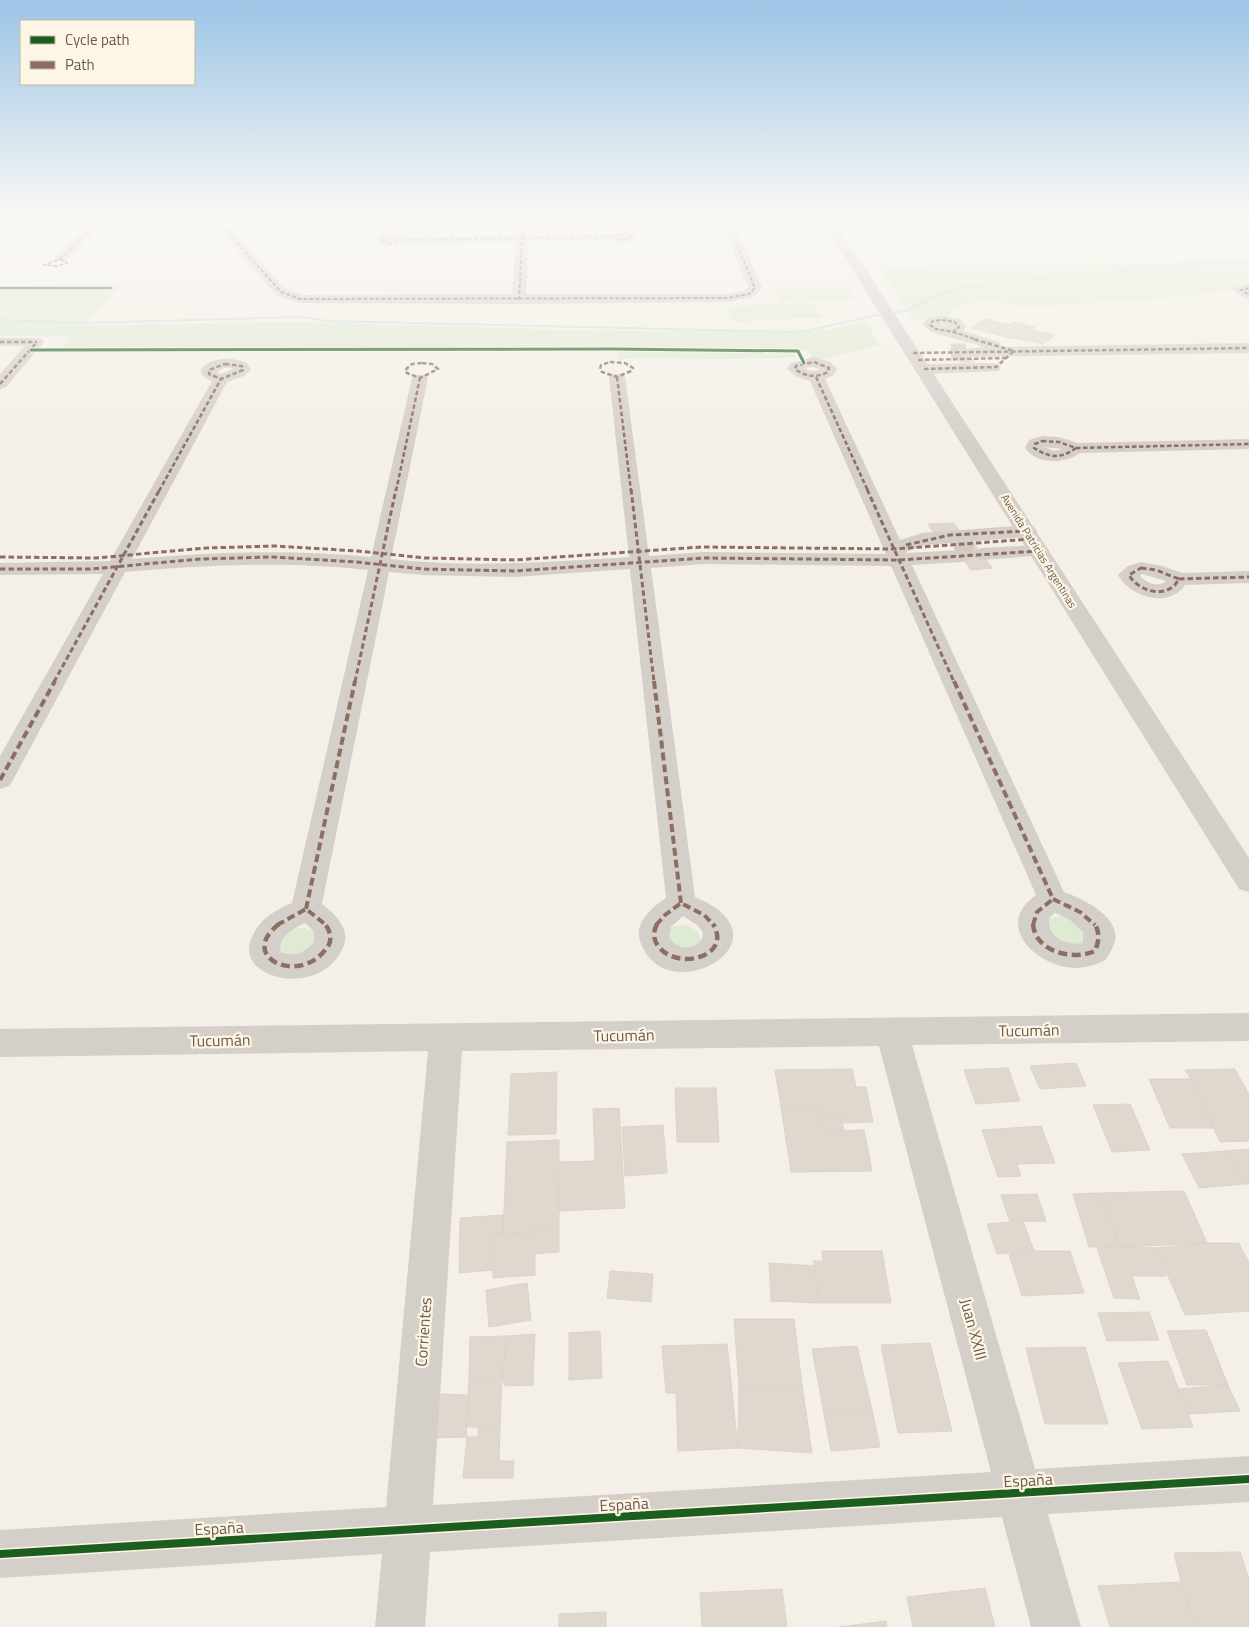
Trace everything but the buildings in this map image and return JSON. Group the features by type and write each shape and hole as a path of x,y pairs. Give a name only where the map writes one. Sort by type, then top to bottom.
{"street":[{"path":"295,297 318,300 519,300 734,297"},
{"name":"Avenida Patricias Argentinas","path":"877,297 1249,881"},
{"path":"954,332 1010,354"},
{"path":"0,342 37,342 0,384"},
{"path":"918,361 962,355 1249,348"},
{"path":"918,361 996,367 1010,354"},
{"path":"617,377 681,902"},
{"path":"816,377 1053,899"},
{"path":"306,909 420,378"},
{"path":"0,780 221,379"},
{"path":"1076,448 1249,444"},
{"path":"897,555 922,539 1033,540"},
{"path":"0,557 121,561 236,557 382,559 423,569 515,571 639,557 704,558 897,555 968,550 1033,540"},
{"path":"0,569 53,570 121,561"},
{"path":"1179,580 1249,578"},
{"name":"Tucumán","path":"0,1043 1249,1027"},
{"name":"Juan XXIII","path":"892,1032 1056,1627"},
{"name":"Corrientes","path":"400,1627 446,1038"},
{"name":"España","path":"0,1554 1249,1479"}],"green space":[{"path":"0,297 111,297 84,325 308,322 537,329 715,330 783,333 833,329 865,321 880,345 820,360 812,359 809,351 791,349 796,358 618,359 618,347 61,348 71,337 0,336"},
{"path":"779,297 853,297 855,300 781,301"},
{"path":"899,297 1171,297 1043,306 988,301 977,302 953,309 950,316 914,321"},
{"path":"811,302 823,317 734,322 725,306"},
{"path":"1068,917 1087,935 1082,944 1055,943 1046,921 1049,918"},
{"path":"683,925 695,930 699,934 701,941 699,945 677,952 665,933 673,927"},
{"path":"297,928 310,930 315,935 314,942 300,954 291,956 284,953 279,942 291,930"}],"waterway":[{"path":"0,320 85,323 300,317 327,321 791,332 811,330 872,316 900,312 916,307 933,297"}],"tunnel":[{"path":"951,352 966,352"},
{"path":"954,544 974,543"}],"marked path":[{"path":"294,297 300,299 734,297"},
{"path":"942,320 955,322 959,327 953,332 936,329 930,325 933,321 942,320"},
{"path":"924,369 996,367 1014,351 953,332"},
{"path":"0,342 37,342"},
{"path":"0,384 37,342"},
{"path":"913,353 1249,348"},
{"path":"918,360 1006,358"},
{"path":"610,362 625,363 633,368 631,371 617,377 602,372 600,369 601,365 610,362"},
{"path":"814,362 825,365 829,368 828,372 820,376 811,376 795,369 796,366 804,363 814,362"},
{"path":"422,363 432,364 438,369 420,378 407,373 405,370 412,364 422,363"},
{"path":"0,780 221,379 243,370 242,366 225,364 209,370 209,374 221,379"},
{"path":"617,377 681,903"},
{"path":"816,377 1053,899 1080,912 1095,925 1099,932 1099,941 1095,951 1081,956 1069,955 1053,950 1039,940 1033,926 1035,915 1039,909 1053,899"},
{"path":"306,909 420,378"},
{"path":"1042,441 1059,442 1076,448 1066,455 1054,456 1042,453 1034,448 1035,444 1042,441"},
{"path":"1076,448 1249,444"},
{"path":"906,545 920,540 950,535 1027,531"},
{"path":"0,557 96,558 206,548 275,546 358,551 425,558 515,560 701,547 894,549 1032,539"},
{"path":"0,569 90,569 201,559 271,557 356,562 423,569 515,571 704,558 899,560 1039,551"},
{"path":"1141,568 1156,570 1179,579 1173,587 1167,590 1148,590 1136,584 1129,575 1141,568"},
{"path":"1179,579 1249,577"},
{"path":"681,903 708,917 718,932 718,942 711,951 701,957 688,960 675,959 664,954 656,943 654,936 656,924 681,903"},
{"path":"306,909 317,916 329,929 330,941 328,947 318,958 306,965 293,967 280,965 270,960 264,952 265,942 273,929 284,920 306,909"}],"cycle path":[{"path":"31,350 613,349 798,351 804,363"},
{"path":"0,1554 1249,1479"}]}
